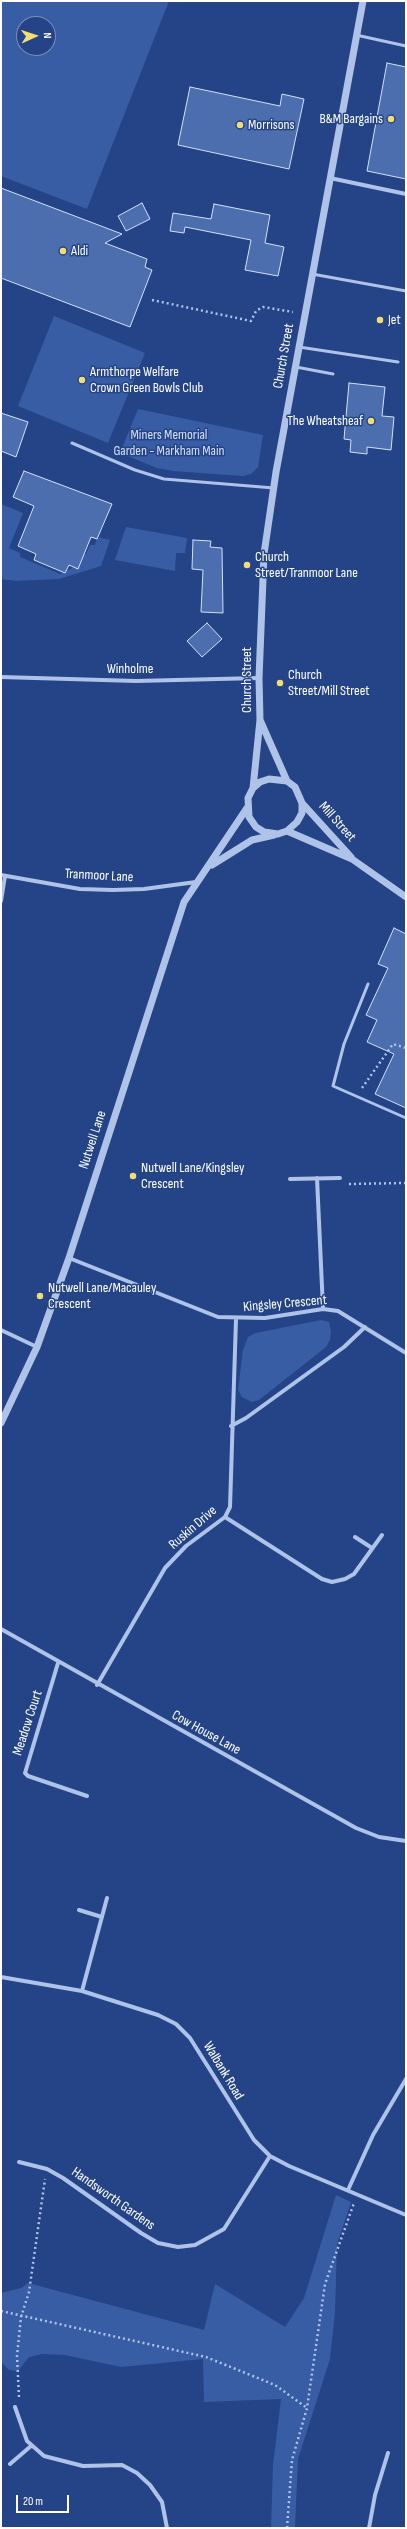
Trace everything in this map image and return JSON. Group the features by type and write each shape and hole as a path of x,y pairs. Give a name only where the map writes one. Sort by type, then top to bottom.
{"street":[{"name":"Church Street","path":"253,788 260,720 259,678 264,554 274,488 312,274 363,1"},
{"path":"330,178 406,194"},
{"name":"Winholme","path":"1,677 136,681 259,678"},
{"name":"Church Street","path":"260,720 287,781"},
{"path":"269,779 287,781 295,787 302,803 302,813 297,822 287,831 278,834 264,832 256,827 249,817 247,808 248,798 253,788 269,779"},
{"name":"Mill Street","path":"302,803 352,859"},
{"name":"Nutwell Lane","path":"1,1423 37,1347 69,1258 184,902 196,882 210,866 247,808"},
{"name":"Mill Street","path":"287,831 352,859 406,896"},
{"name":"Nutwell Lane","path":"210,866 252,840 278,834"},
{"path":"1,901 3,876"},
{"name":"Tranmoor Lane","path":"3,876 80,889 107,890 144,889 196,882"},
{"path":"317,1178 323,1309"},
{"path":"290,1180 340,1178"},
{"name":"Kingsley Crescent","path":"69,1258 207,1313 236,1319 265,1318 323,1309 338,1311 406,1353"},
{"name":"Ruskin Drive","path":"97,1685 165,1568 186,1546 225,1517 231,1499 231,1426 236,1319"},
{"path":"231,1426 246,1418 344,1347 366,1327"},
{"path":"1,1330 37,1347"},
{"path":"225,1517 327,1581 345,1579 354,1574 382,1535"},
{"path":"355,1537 372,1548"},
{"name":"Cow House Lane","path":"1,1629 97,1685 356,1828 379,1837 406,1841"},
{"name":"Meadow Court","path":"58,1663 25,1773 28,1776 87,1796"},
{"path":"82,1991 107,1898"},
{"path":"79,1910 102,1918"},
{"name":"Walbank Road","path":"1,1977 82,1991 158,2015 176,2024 190,2038 246,2129 270,2156 289,2166 406,2215"},
{"path":"348,2190 373,2135 406,2079"},
{"name":"Handsworth Gardens","path":"19,2162 47,2169 85,2192 141,2233 158,2243 178,2247 195,2245 224,2229 270,2156"},
{"path":"15,2407 21,2430 31,2446 44,2456 64,2463 83,2466 122,2465 137,2473 150,2485 162,2502 167,2528"},
{"path":"10,2464 31,2446"},
{"path":"369,2528 375,2495 388,2453"}],"lane":[{"path":"356,35 406,46"},
{"path":"312,274 406,291"},
{"path":"299,347 398,362"},
{"path":"296,366 333,374"},
{"path":"72,443 135,470 164,479 274,488"},
{"path":"368,984 344,1044 333,1086 406,1118"}],"path":[{"path":"152,300 251,321 256,311 263,307 305,314"},
{"path":"356,1096 393,1044 406,1048"},
{"path":"340,1178 349,1184 406,1183"},
{"path":"15,2407 20,2395 17,2356 21,2317 29,2292 47,2169"},
{"path":"287,2528 292,2460 307,2408 325,2284 357,2194"},
{"path":"1,2311 21,2317 206,2357 275,2385 307,2408"}],"green space":[{"path":"1,1 169,1 87,209 1,176"},
{"name":"Armthorpe Welfare Crown Green Bowls Club","path":"54,316 145,353 108,443 18,406"},
{"name":"Miners Memorial Garden - Markham Main","path":"138,409 263,435 258,467 251,474 243,476 173,471 157,468 120,453"},
{"path":"1,504 23,513 9,548 20,553 20,557 60,574 78,565 83,554 86,554 90,545 95,545 97,537 110,540 101,566 59,579 16,581 1,579"},
{"path":"126,527 187,538 185,553 176,553 175,571 115,560"},
{"path":"321,1320 329,1322 331,1331 330,1340 326,1347 259,1400 252,1402 242,1397 238,1390 243,1350 248,1337 256,1333"},
{"path":"336,2195 351,2202 337,2244 335,2312 330,2359 298,2459 295,2528 271,2528 273,2465 281,2399 204,2402 203,2359 121,2367 65,2355 42,2354 29,2357 18,2371 9,2370 1,2362 1,2293 21,2288 28,2283 204,2330 215,2284 285,2327 304,2298"}],"building":[{"name":"B&M Bargains","path":"387,63 406,67 406,179 367,171"},
{"name":"Morrisons","path":"190,87 280,106 282,94 304,99 289,169 178,145"},
{"name":"Aldi","path":"1,188 122,234 105,243 147,259 145,267 152,270 130,327 1,278"},
{"path":"142,203 150,219 126,231 118,216"},
{"path":"214,204 270,215 265,243 284,247 278,276 245,270 251,240 185,227 184,233 170,231 173,213 211,219"},
{"name":"The Wheatsheaf","path":"349,383 385,387 382,416 394,417 391,450 367,447 367,454 350,452 351,440 344,439"},
{"path":"1,413 28,422 16,457 1,451"},
{"path":"24,471 112,504 97,539 91,537 78,569 69,565 65,573 34,560 36,554 18,546 34,506 13,497"},
{"path":"193,540 211,541 210,547 222,548 223,613 201,612 203,570 192,569"},
{"path":"207,623 222,639 202,657 187,641"},
{"path":"394,928 406,934 406,1108 375,1094 394,1054 367,1042 377,1020 366,1015 388,968 378,964"}],"place":[{"name":"B&M Bargains","path":"391,119"},
{"name":"Morrisons","path":"240,125"},
{"name":"Aldi","path":"63,251"},
{"name":"Jet","path":"380,320"},
{"name":"Armthorpe Welfare Crown Green Bowls Club","path":"82,380"},
{"name":"The Wheatsheaf","path":"371,421"},
{"name":"Church Street/Tranmoor Lane","path":"247,565"},
{"name":"Church Street/Mill Street","path":"280,683"},
{"name":"Nutwell Lane/Kingsley Crescent","path":"133,1176"},
{"name":"Nutwell Lane/Macauley Crescent","path":"40,1296"}]}
